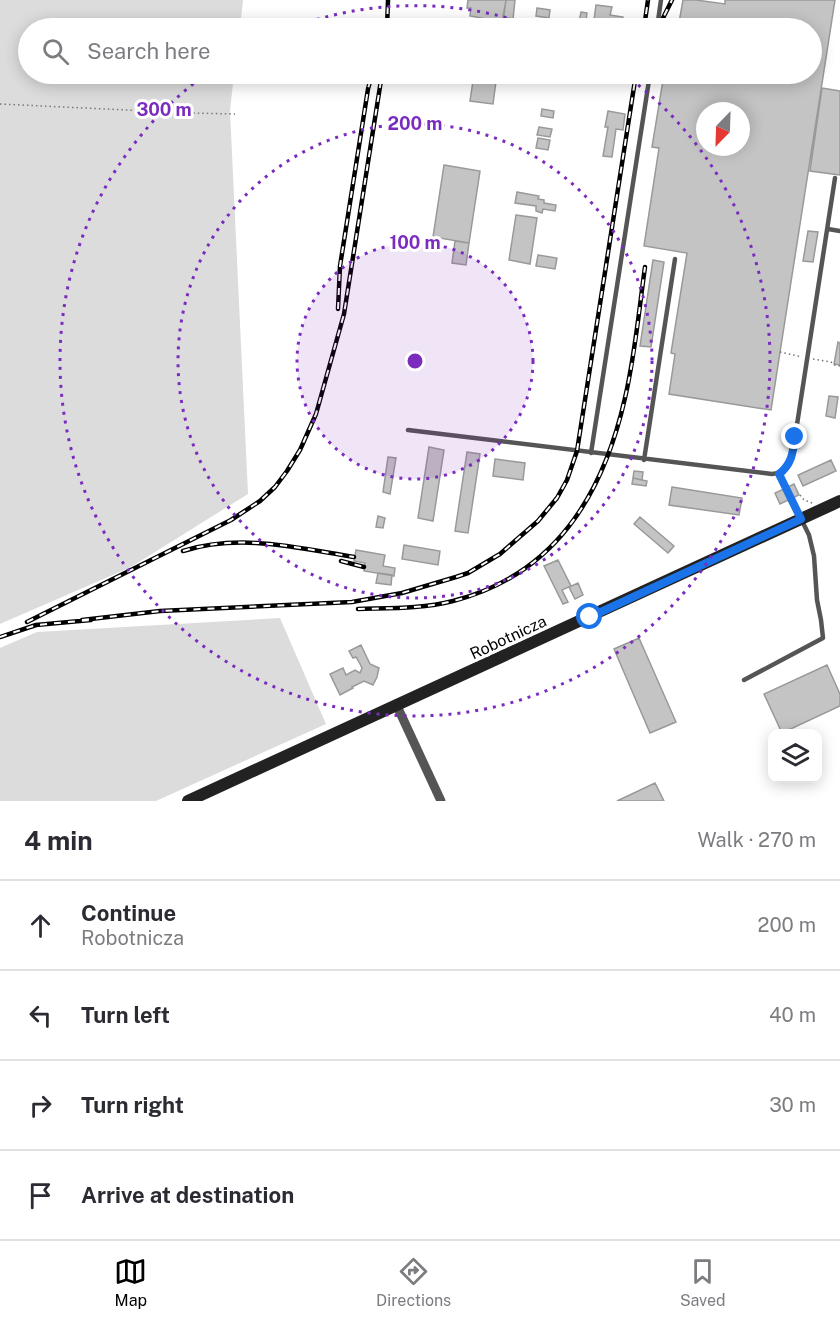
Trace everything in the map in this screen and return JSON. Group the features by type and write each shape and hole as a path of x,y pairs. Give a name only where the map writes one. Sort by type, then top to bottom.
{"street":[{"name":"Robotnicza","path":"188,801 840,501"},
{"path":"397,706 441,801"}],"lane":[{"path":"658,18 661,0"},
{"path":"591,453 648,84"},
{"path":"408,430 779,474 785,470 792,457 835,178"},
{"path":"828,229 840,231"},
{"path":"644,459 675,259"},
{"path":"744,680 823,638 817,600 814,556 809,536 779,474"}],"path":[{"path":"0,104 235,114"},
{"path":"800,495 808,502 817,502"}],"shaded area":[{"path":"0,0 243,0 241,18 18,18 18,84 233,84 230,111 248,494 131,567 0,624"},
{"path":"280,618 326,724 156,801 0,801 0,648 37,632"}],"building":[{"path":"468,0 506,0 503,18 470,16 471,8 467,8"},
{"path":"506,0 515,0 513,18 503,17"},
{"path":"683,0 725,4 725,0 835,0 822,83 822,18 680,18"},
{"path":"596,5 612,7 610,15 623,17 623,18 594,18"},
{"path":"537,8 550,10 549,18 536,16"},
{"path":"581,12 587,13 586,18 580,18"},
{"path":"473,84 496,84 493,104 470,101"},
{"path":"662,84 822,84 771,410 669,394 675,354 671,353 687,253 644,246 659,148 652,147"},
{"path":"822,88 840,91 840,175 810,171"},
{"path":"542,109 554,111 553,118 541,116"},
{"path":"608,111 625,114 623,130 616,129 612,157 603,156"},
{"path":"539,127 552,129 550,137 537,135"},
{"path":"538,138 550,140 548,150 536,148"},
{"path":"444,165 480,171 469,243 433,237"},
{"path":"517,192 539,196 538,199 544,200 544,203 556,205 555,211 543,209 542,213 536,211 536,206 515,203"},
{"path":"516,215 537,218 530,264 509,260"},
{"path":"808,231 818,232 813,262 803,261"},
{"path":"455,241 469,243 466,265 452,263"},
{"path":"538,255 557,258 555,269 536,266"},
{"path":"653,260 664,262 651,347 640,346"},
{"path":"838,342 840,343 840,365 834,364"},
{"path":"829,396 838,397 835,418 826,416"},
{"path":"429,447 444,450 433,521 418,518"},
{"path":"467,452 480,454 468,533 455,531"},
{"path":"388,457 396,458 390,494 383,492"},
{"path":"495,459 525,463 523,480 493,476"},
{"path":"831,460 836,471 803,486 798,475"},
{"path":"634,471 643,472 642,480 633,478"},
{"path":"633,478 647,481 646,486 632,484"},
{"path":"794,484 799,495 780,504 775,493"},
{"path":"672,487 742,498 739,515 669,505"},
{"path":"378,516 385,518 383,528 376,527"},
{"path":"640,517 674,546 668,553 634,524"},
{"path":"404,545 440,551 438,565 402,559"},
{"path":"356,550 385,555 383,566 395,568 394,576 364,571 365,563 354,561"},
{"path":"558,560 571,586 562,590 568,602 563,604 544,566"},
{"path":"378,573 392,575 391,585 376,583"},
{"path":"578,583 583,595 575,599 569,587"},
{"path":"639,638 676,722 650,733 614,649"},
{"path":"361,645 370,664 379,668 377,677 373,685 364,681 340,695 330,674 343,668 346,675 355,670 360,673 362,668 356,657 353,658 349,651"},
{"path":"827,665 840,694 840,706 791,729 780,729 764,694"},
{"path":"655,783 664,801 617,801"}],"railway":[{"path":"387,18 388,0"},
{"path":"645,18 648,0"},
{"path":"663,18 672,0"},
{"path":"338,309 340,266 369,84"},
{"path":"27,622 231,520 260,501 287,471 300,450 316,414 344,314 380,84"},
{"path":"82,620 160,611 352,602 402,593 468,573 500,554 538,521 557,498 567,480 577,451 634,84"},
{"path":"358,609 429,605 453,601 489,589 520,572 546,551 569,526 588,498 615,434 632,365 645,267"},
{"path":"183,551 226,543 247,543 290,546 354,557"},
{"path":"341,561 364,567"},
{"path":"0,637 36,625 91,620"}],"route":[{"path":"590,617 801,519 779,474 785,470 792,457 795,437"}]}
